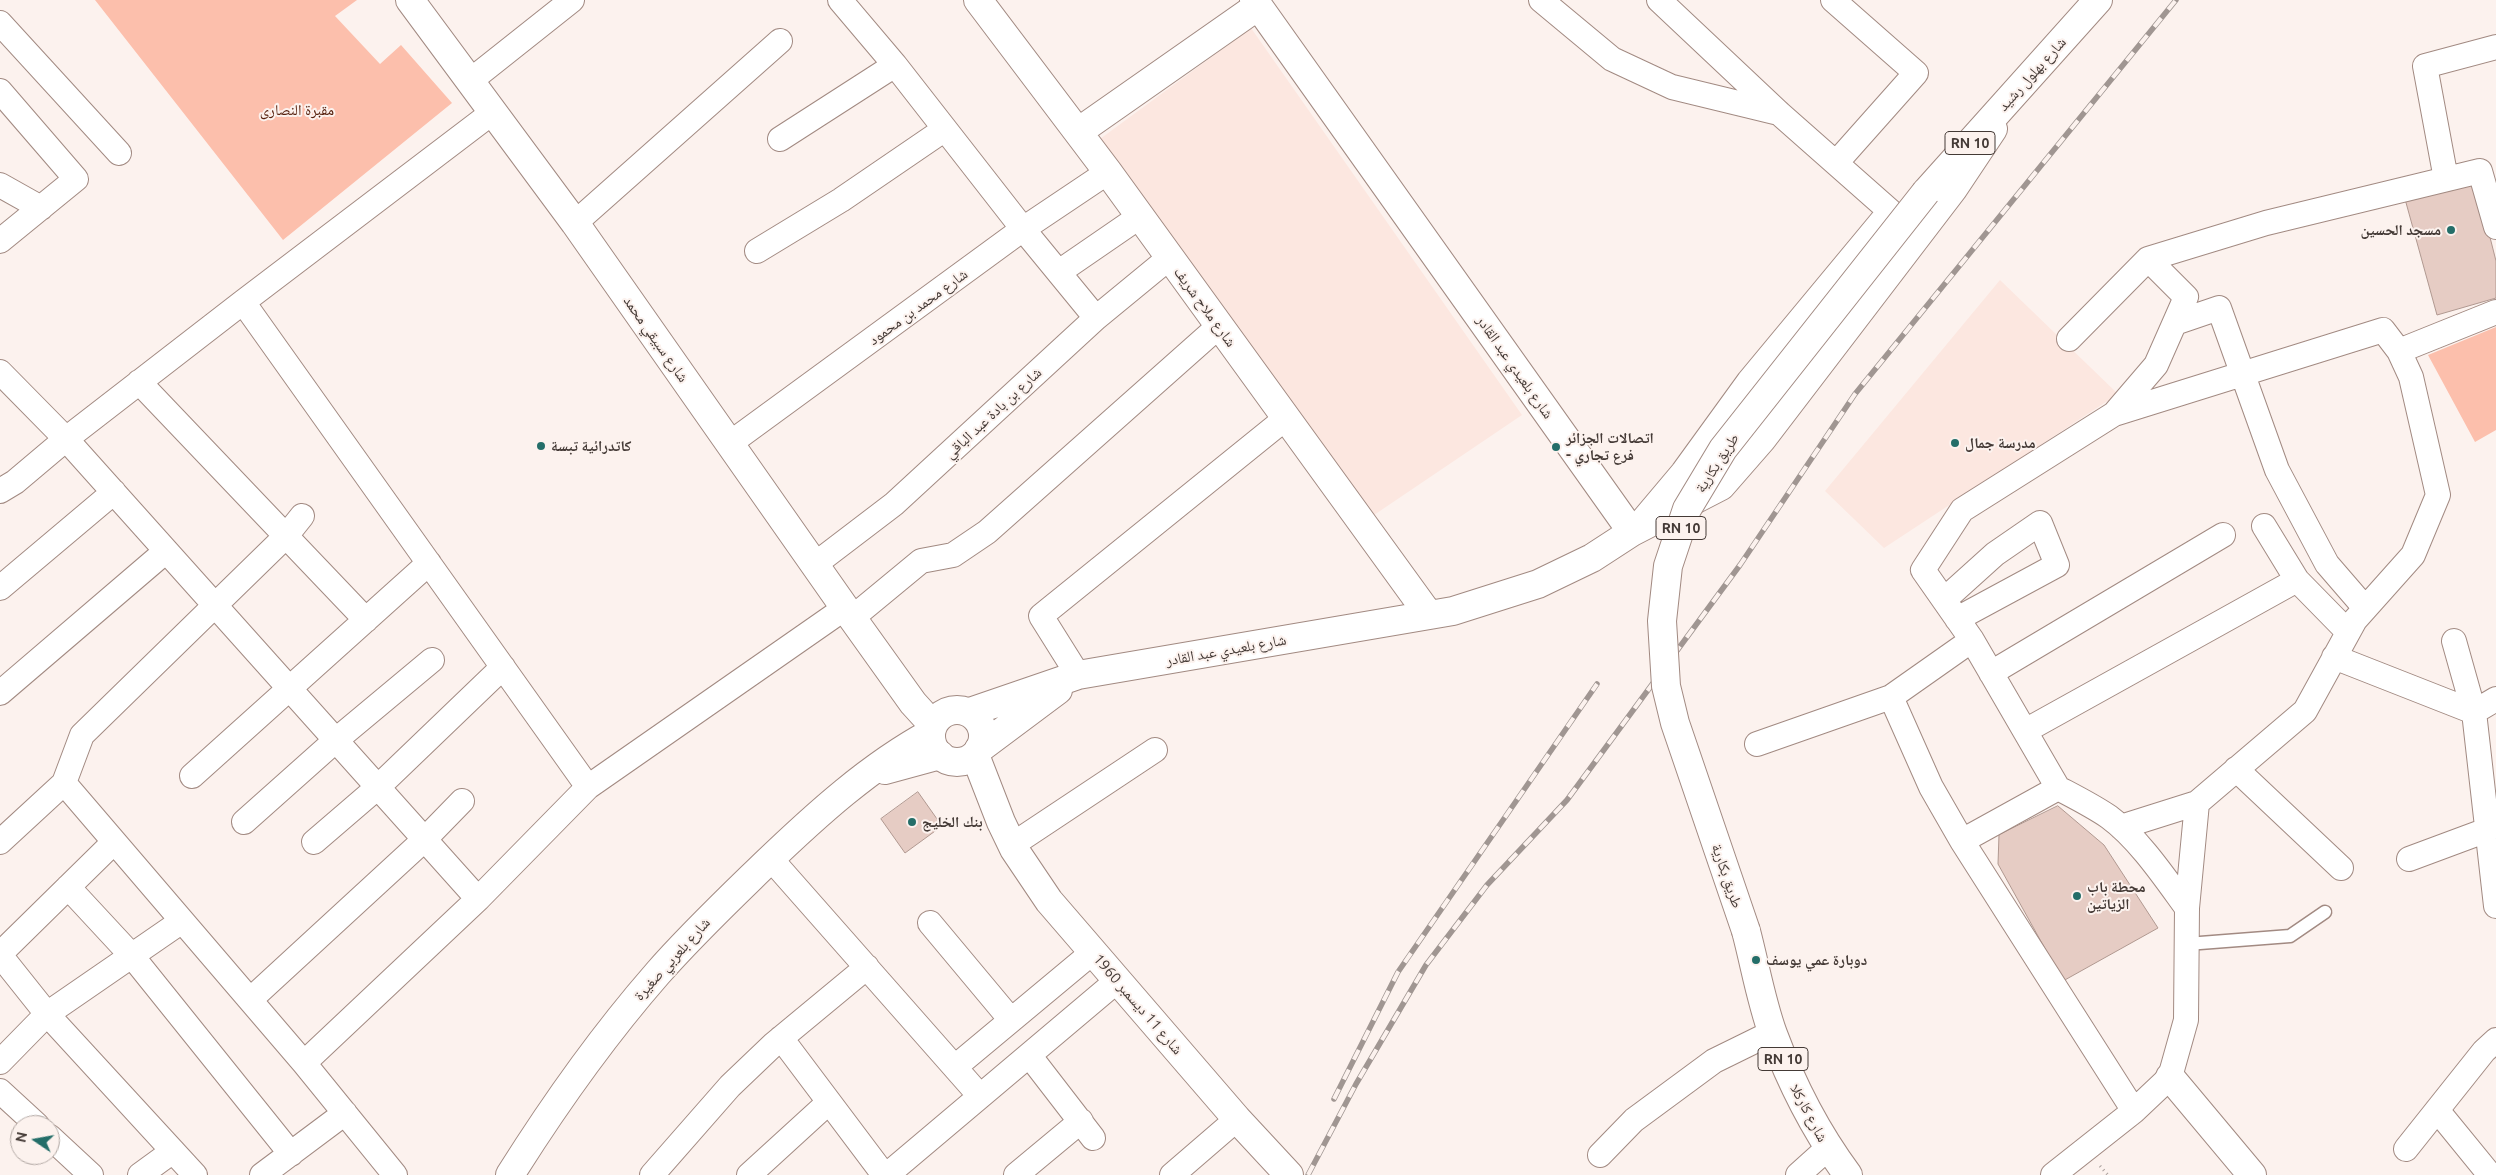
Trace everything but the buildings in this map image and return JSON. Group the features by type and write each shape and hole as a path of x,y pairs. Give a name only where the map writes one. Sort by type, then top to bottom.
{"main road":[{"name":"شارع سبيقي محمد","path":"410,0 575,224 897,681 938,744"},
{"name":"شارع بهلول رشيد","path":"1926,192 2098,0"},
{"name":"شارع ملاح شريف","path":"986,3 1169,258 1430,615"},
{"path":"1078,132 1256,3"},
{"name":"شارع بلعيدي عبد القادر","path":"965,711 1078,675 1453,611 1538,584 1592,558 1632,532 1256,3"},
{"path":"1632,532 1721,486 1762,439 1953,189 1988,138 2013,95"},
{"name":"طريق بكارية","path":"1746,931 1675,723 1666,686 1662,620 1668,566 1687,509 1723,448 1926,192"},
{"name":"شارع بلعيدي عبد القادر","path":"977,752 1078,675"},
{"path":"897,681 965,711 981,724 983,742 977,752 962,762 938,744 942,714 965,711"},
{"name":"شارع 11 ديسمبر 1960","path":"938,744 1006,834 1049,901 1237,1119 1289,1175"},
{"name":"شارع بلعربي صغيرة","path":"510,1175 546,1116 603,1039 656,974 700,926 770,859 869,774 906,746 938,744"},
{"name":"شارع 11 ديسمبر 1960","path":"977,752 1006,834"},
{"name":"شارع كاركلا","path":"1746,931 1772,1032 1796,1090 1828,1148 1848,1175"},
{"path":"2170,1077 2252,1175"}],"street":[{"path":"470,81 572,0"},
{"path":"840,0 895,65 1023,230 1096,318"},
{"path":"1541,0 1612,59 1672,87 1780,113"},
{"path":"1632,532 1683,472 1755,374 1890,211 1780,113 1659,0"},
{"path":"1836,163 1916,73 1844,4"},
{"path":"0,23 119,153"},
{"path":"575,224 780,41"},
{"path":"2446,179 2425,66 2496,47"},
{"path":"780,139 895,65"},
{"path":"0,91 76,179 0,241"},
{"path":"0,491 15,482 139,382 493,112"},
{"path":"757,250 841,200 945,129"},
{"path":"2069,339 2148,258 2266,223 2480,171 2496,227"},
{"name":"شارع محمد بن محمود","path":"729,444 1023,230 1108,172"},
{"path":"0,185 41,208"},
{"path":"1059,272 1139,216"},
{"name":"شارع بن بادة عبد الباقي","path":"814,565 894,504 1096,318 1169,258"},
{"path":"2114,414 2156,364 2186,297 2148,258"},
{"path":"243,302 588,787"},
{"path":"2175,322 2219,308 2276,470 2327,564 2365,608"},
{"path":"2399,351 2496,312"},
{"path":"304,1063 478,899 588,787 849,613 921,561 953,556 987,532 1219,326"},
{"path":"2121,827 2196,803 2305,711 2348,632 2365,608 2413,555 2438,495 2411,377 2399,351 2383,330 2243,376 2114,414 1962,510 1922,570 1972,640 2058,788 2108,816 2121,827 2155,865 2187,908"},
{"path":"0,372 66,439 478,899"},
{"path":"139,382 366,620"},
{"path":"1078,675 1041,616 1286,418"},
{"path":"0,588 114,492"},
{"path":"0,842 64,783 82,735 216,606 286,536 302,516"},
{"path":"2264,526 2297,580 2348,632"},
{"path":"1991,673 2222,535"},
{"path":"0,693 166,551"},
{"path":"192,776 429,563"},
{"path":"2025,731 2297,580"},
{"path":"1757,744 1891,697 1972,640"},
{"path":"2454,641 2474,712 2490,820 2496,900"},
{"path":"2334,657 2474,712"},
{"path":"244,822 336,740 432,660"},
{"path":"314,842 378,787 503,667"},
{"path":"1891,697 1931,787 1962,841 2134,1111"},
{"path":"2474,712 2496,699"},
{"path":"1006,834 1155,750"},
{"path":"2236,769 2341,868"},
{"path":"64,783 304,1063 395,1175"},
{"path":"1962,841 2058,788"},
{"path":"250,1000 425,839 462,801"},
{"path":"2053,1175 2134,1111 2170,1077 2186,1020 2187,908 2196,803"},
{"path":"2409,859 2490,820"},
{"path":"114,842 0,955 47,1014 195,1175"},
{"path":"770,859 980,1096"},
{"path":"68,888 132,956 290,1154"},
{"path":"0,1062 47,1014 182,921"},
{"path":"930,924 1011,1020"},
{"path":"955,1068 1093,952"},
{"path":"652,1175 730,1086 781,1038 867,967"},
{"path":"781,1038 886,1175 1118,980"},
{"path":"1600,1155 1634,1120 1714,1061 1772,1032"},
{"path":"2406,1149 2484,1051 2496,1040"},
{"path":"1016,1175 1087,1129 1028,1055"},
{"path":"0,1091 26,1115"},
{"path":"748,1175 829,1102"},
{"path":"2437,1110 2490,1175"},
{"path":"262,1175 345,1113"},
{"path":"1172,1175 1237,1119"},
{"path":"60,1146 91,1175"},
{"path":"1798,1175 1828,1148"},
{"path":"140,1175 173,1151"}],"lane":[{"path":"2187,944 2290,936 2324,912"}],"shaded area":[{"path":"1251,28 1522,415 1374,515 1100,139"},
{"name":"مدرسة جمال","path":"2000,280 2118,394 1884,548 1825,491"}],"green space":[{"name":"مقبرة النصارى","path":"95,0 357,0 335,16 380,64 401,45 452,103 283,240"},
{"path":"2496,327 2496,430 2475,442 2428,355"}],"railway":[{"path":"1308,1175 1356,1084 1426,965 1487,885 1567,800 1740,565 1855,394 2176,0"},
{"path":"1334,1099 1398,972 1597,684"}],"place":[{"name":"مسجد الحسين","path":"2451,230"},
{"name":"مدرسة جمال","path":"1955,443"},
{"name":"كاتدرائية تبسة","path":"541,446"},
{"name":"اتصالات الجزائر - فرع تجاري","path":"1556,447"},
{"name":"بنك الخليج","path":"912,822"},
{"name":"محطة باب الزياتين","path":"2077,896"},
{"name":"دوبارة عمي يوسف","path":"1756,960"}]}
